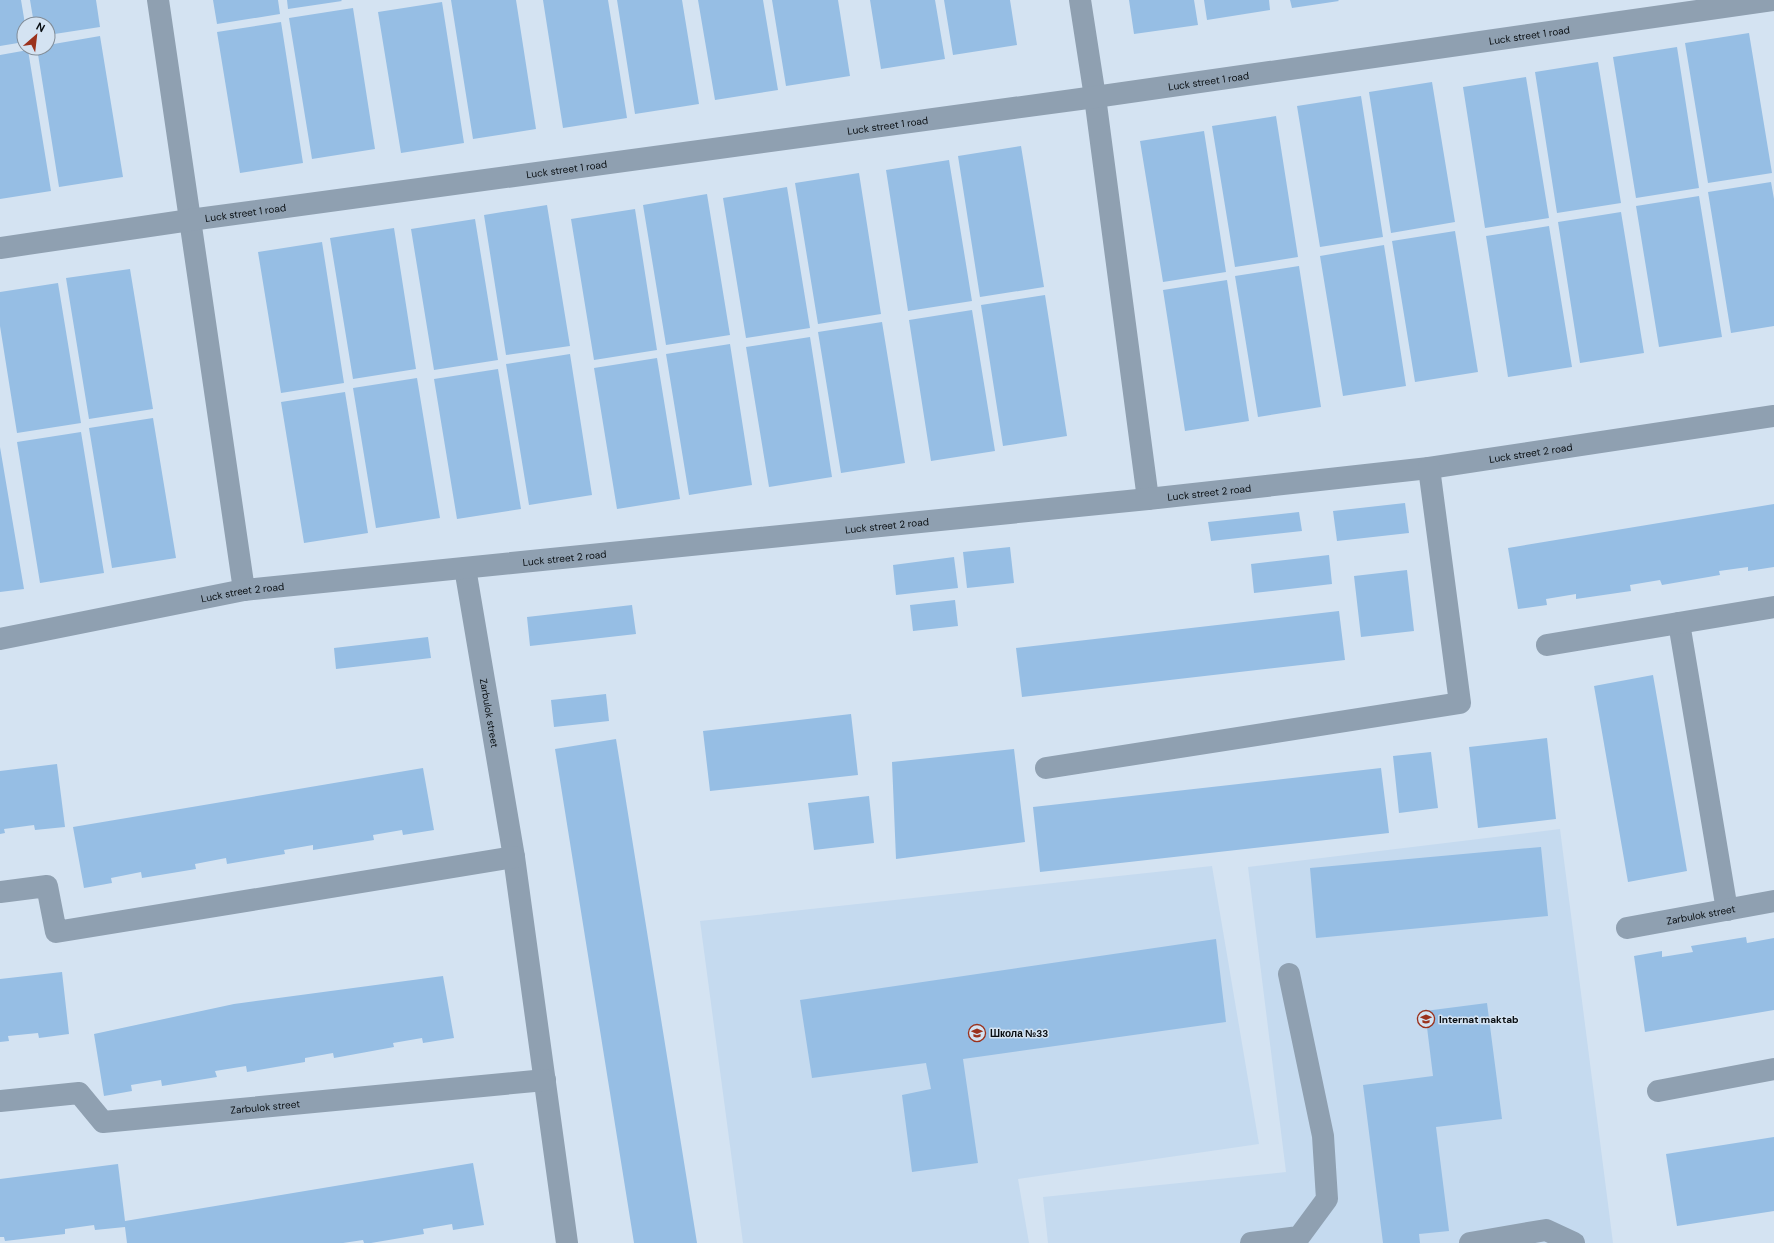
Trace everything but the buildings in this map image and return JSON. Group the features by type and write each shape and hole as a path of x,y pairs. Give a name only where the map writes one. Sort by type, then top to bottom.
{"street":[{"path":"158,0 244,590"},
{"path":"1080,0 1095,97 1148,499"},
{"name":"Luck street 1 road","path":"0,248 190,220 1095,97 1774,0"},
{"name":"Luck street 2 road","path":"0,639 244,590 1148,499 1429,468 1774,416"},
{"path":"1046,768 1460,703 1429,468"},
{"name":"Zarbulok street","path":"465,568 514,858 567,1243"},
{"path":"1547,645 1774,607"},
{"path":"1679,623 1727,910"},
{"path":"0,892 46,886 56,932 514,858"},
{"name":"Zarbulok street","path":"1627,928 1774,901"},
{"path":"1251,1243 1299,1237 1327,1199 1323,1136 1289,974"},
{"path":"1658,1091 1774,1070"},
{"name":"Zarbulok street","path":"0,1101 79,1093 103,1122 545,1080"},
{"path":"1470,1243 1546,1230 1574,1243"}],"shaded area":[{"name":"Internat maktab","path":"1560,829 1613,1243 1048,1243 1043,1197 1286,1172 1248,867"},
{"name":"Школа №33","path":"1212,866 1259,1144 1018,1179 1029,1243 743,1243 700,921"}],"place":[{"name":"Internat maktab","path":"1426,1019"},
{"name":"Школа №33","path":"977,1033"}]}
